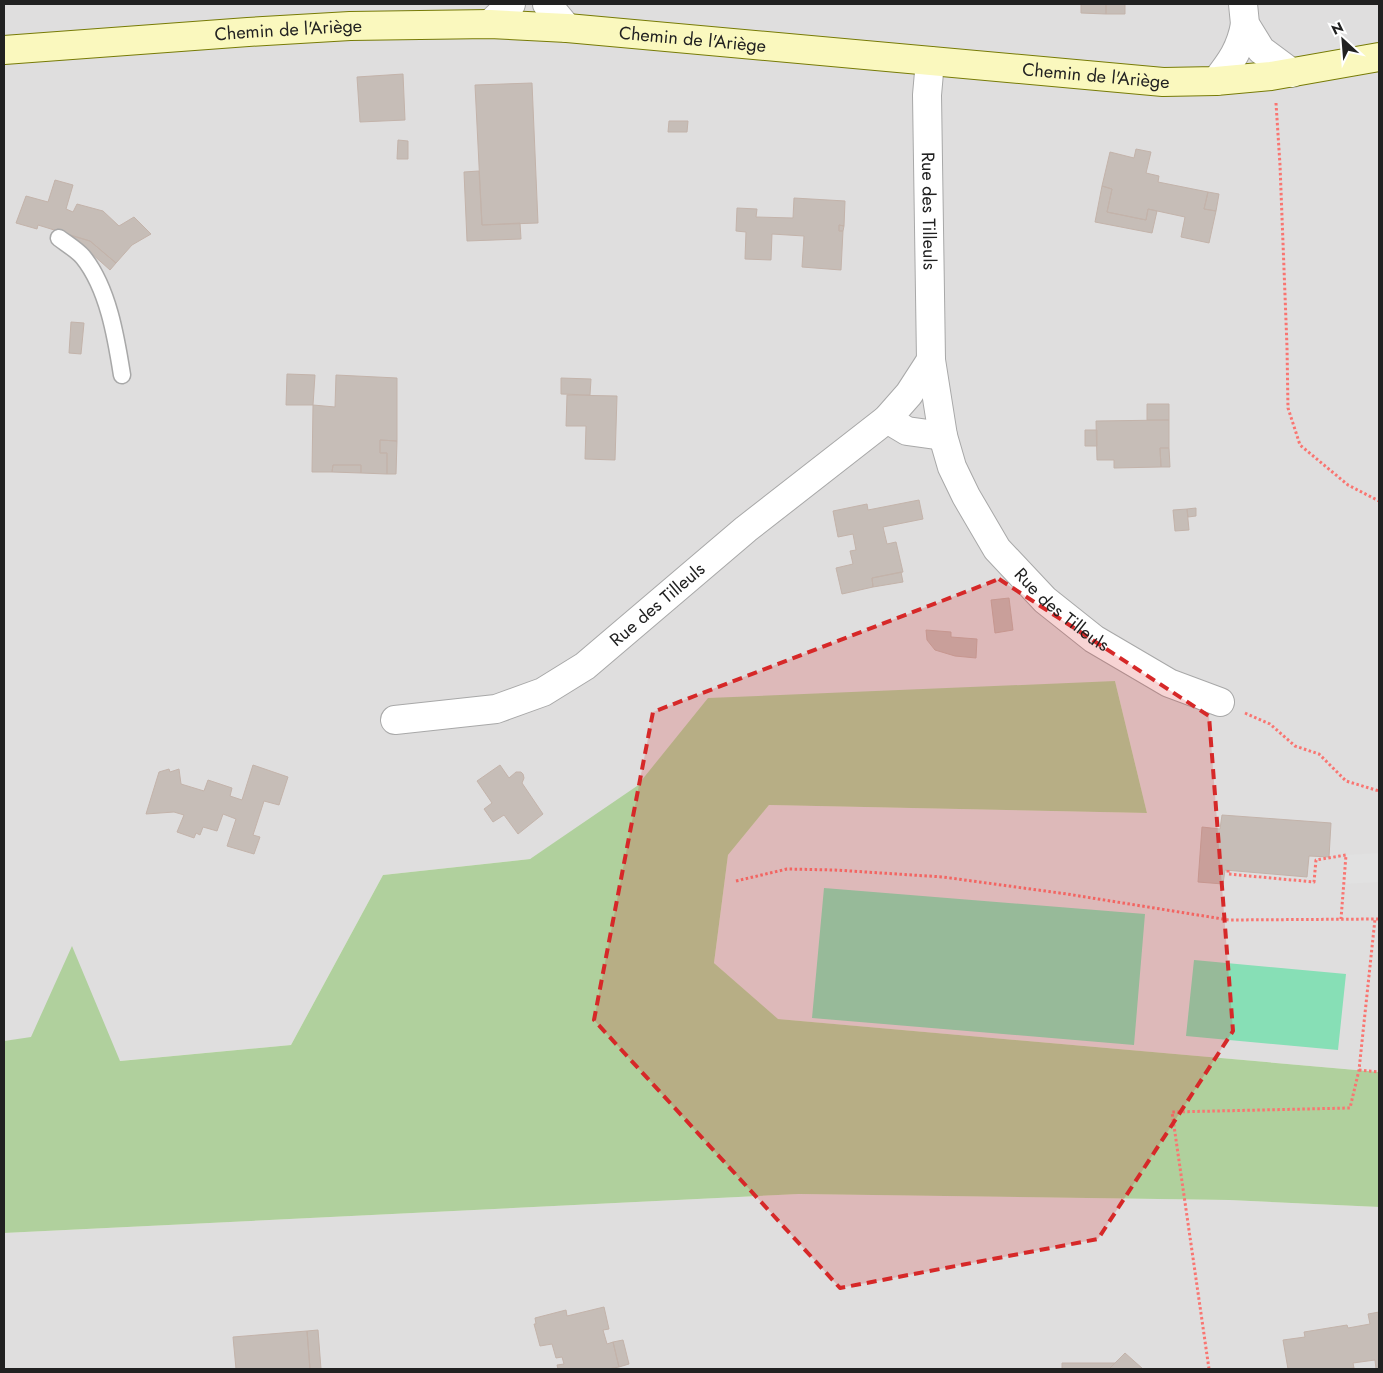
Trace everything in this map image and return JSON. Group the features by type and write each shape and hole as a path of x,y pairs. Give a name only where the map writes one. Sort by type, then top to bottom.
{"street":[{"path":"490,24 511,4"},
{"path":"547,4 567,28"},
{"path":"1244,14 1261,50 1282,74"},
{"path":"1216,81 1229,65 1243,39 1244,14"},
{"name":"Chemin de l'Ariège","path":"4,50 350,26 490,24 567,28 1163,82 1216,81 1282,74 1379,57"},
{"name":"Rue des Tilleuls","path":"930,61 927,95 931,360 943,436 952,467 966,496 997,548 1045,600 1094,639 1169,683 1220,702"},
{"name":"Rue des Tilleuls","path":"395,720 496,709 543,692 585,666 746,529 887,419 908,394 931,360"},
{"path":"887,419 907,431 943,436"}],"lane":[{"path":"59,238 82,256 93,272 106,303 116,341 122,375"}],"path":[{"path":"1282,74 1277,110 1288,408 1300,445 1348,485 1379,500"},
{"path":"1220,702 1270,724 1295,746 1319,754 1346,780 1379,791"},
{"path":"1228,870 1228,874 1314,882 1316,860 1346,854 1341,919"},
{"path":"736,881 787,869 835,870 943,877 1067,894 1229,920 1377,919 1359,1070 1350,1108 1172,1112 1209,1369"},
{"path":"1359,1070 1379,1072"}],"highlighted area":[{"path":"999,579 1209,716 1233,1031 1098,1239 840,1288 594,1020 653,712"}],"shaded area":[{"path":"4,4 1379,4 1379,1072 777,1019 714,963 728,855 769,805 1147,813 1115,681 633,791 530,859 383,875 291,1045 119,1061 31,1038 4,1041"},
{"path":"1379,853 1379,882 1342,884 1346,855"},
{"path":"799,1194 1229,1200 1379,1207 1379,1369 4,1369 4,1233"}],"green space":[{"path":"1115,681 1147,813 769,805 728,855 714,963 778,1019 1379,1072 1379,1207 1229,1200 799,1194 4,1233 4,1041 31,1037 72,946 120,1061 291,1045 383,875 530,859 637,786 708,698"},
{"path":"824,888 1145,914 1134,1045 812,1018"},
{"path":"1194,960 1346,974 1338,1050 1186,1036"}],"building":[{"path":"1081,4 1106,4 1106,14 1081,13"},
{"path":"1106,4 1125,4 1125,14 1106,14"},
{"path":"403,74 405,120 360,122 357,77"},
{"path":"532,83 538,223 482,225 475,85"},
{"path":"669,121 688,121 687,132 668,132"},
{"path":"398,140 408,141 408,159 397,159"},
{"path":"1136,149 1151,152 1146,173 1159,176 1158,182 1208,192 1204,209 1216,211 1209,243 1181,237 1185,217 1148,209 1146,220 1107,212 1112,189 1102,186 1110,152 1134,158"},
{"path":"479,171 482,225 520,223 521,239 467,241 464,172"},
{"path":"55,180 73,185 66,209 73,212 77,204 103,211 119,226 134,217 151,234 132,245 116,263 90,241 38,225 37,229 16,223 26,196 48,202"},
{"path":"1102,186 1112,189 1107,212 1146,220 1148,209 1157,211 1152,233 1095,222"},
{"path":"1208,192 1219,194 1216,211 1204,209"},
{"path":"794,198 845,201 844,226 839,225 839,231 843,231 841,270 802,267 804,236 772,234 771,260 745,259 746,232 736,231 737,208 757,209 756,217 793,218"},
{"path":"839,225 844,226 843,231 839,231"},
{"path":"72,236 90,241 116,263 110,270"},
{"path":"71,322 84,323 81,354 69,353"},
{"path":"287,374 315,375 313,405 286,405"},
{"path":"336,375 397,378 397,441 380,440 380,453 387,453 387,474 361,473 361,465 333,465 332,472 312,472 313,405 335,407"},
{"path":"561,378 591,379 590,395 561,394"},
{"path":"567,395 617,396 615,460 585,459 586,426 566,426"},
{"path":"1147,404 1169,404 1169,420 1147,420"},
{"path":"1169,420 1169,448 1160,448 1161,467 1114,468 1114,460 1097,460 1096,421"},
{"path":"1085,430 1097,430 1097,446 1085,446"},
{"path":"380,440 397,441 396,474 387,474 387,453 380,453"},
{"path":"1160,448 1169,448 1170,467 1161,467"},
{"path":"333,465 361,465 361,473 332,472"},
{"path":"919,500 923,519 883,527 887,544 896,542 903,572 872,578 873,587 842,594 836,568 853,564 850,551 856,550 853,534 838,537 833,511 867,504 868,510"},
{"path":"1196,508 1196,516 1188,517 1187,509"},
{"path":"1187,509 1189,530 1175,531 1173,510"},
{"path":"901,572 903,582 873,587 872,578"},
{"path":"1009,598 1013,630 995,633 991,600"},
{"path":"926,630 951,632 951,637 977,639 976,658 955,656 935,650 927,640"},
{"path":"253,765 288,777 279,805 264,801 253,835 260,837 254,854 227,846 236,819 223,814 217,831 203,827 200,835 196,833 194,838 177,832 184,815 174,812 146,814 159,772 169,769 170,772 179,769 181,784 204,791 208,780 232,788 230,796 242,800"},
{"path":"500,765 509,778 516,772 523,774 522,783 543,814 518,834 504,815 493,822 484,809 492,803 477,781"},
{"path":"1222,815 1331,823 1329,857 1309,856 1307,877 1225,870 1223,884 1198,882 1202,827 1220,829"},
{"path":"604,1307 609,1329 603,1330 607,1344 613,1342 619,1367 608,1369 558,1369 557,1365 564,1364 562,1357 556,1358 552,1344 540,1346 534,1324 536,1324 535,1318 566,1310 567,1316"},
{"path":"1379,1312 1379,1369 1376,1369 1375,1360 1353,1363 1354,1368 1346,1369 1288,1369 1283,1340 1305,1337 1304,1332 1347,1325 1348,1328 1370,1324 1368,1314"},
{"path":"318,1330 321,1369 310,1369 307,1331"},
{"path":"307,1331 310,1369 236,1369 233,1337"},
{"path":"623,1340 629,1364 619,1367 613,1342"},
{"path":"1125,1353 1143,1369 1109,1369"},
{"path":"1062,1363 1115,1363 1109,1369 1062,1369"}]}
